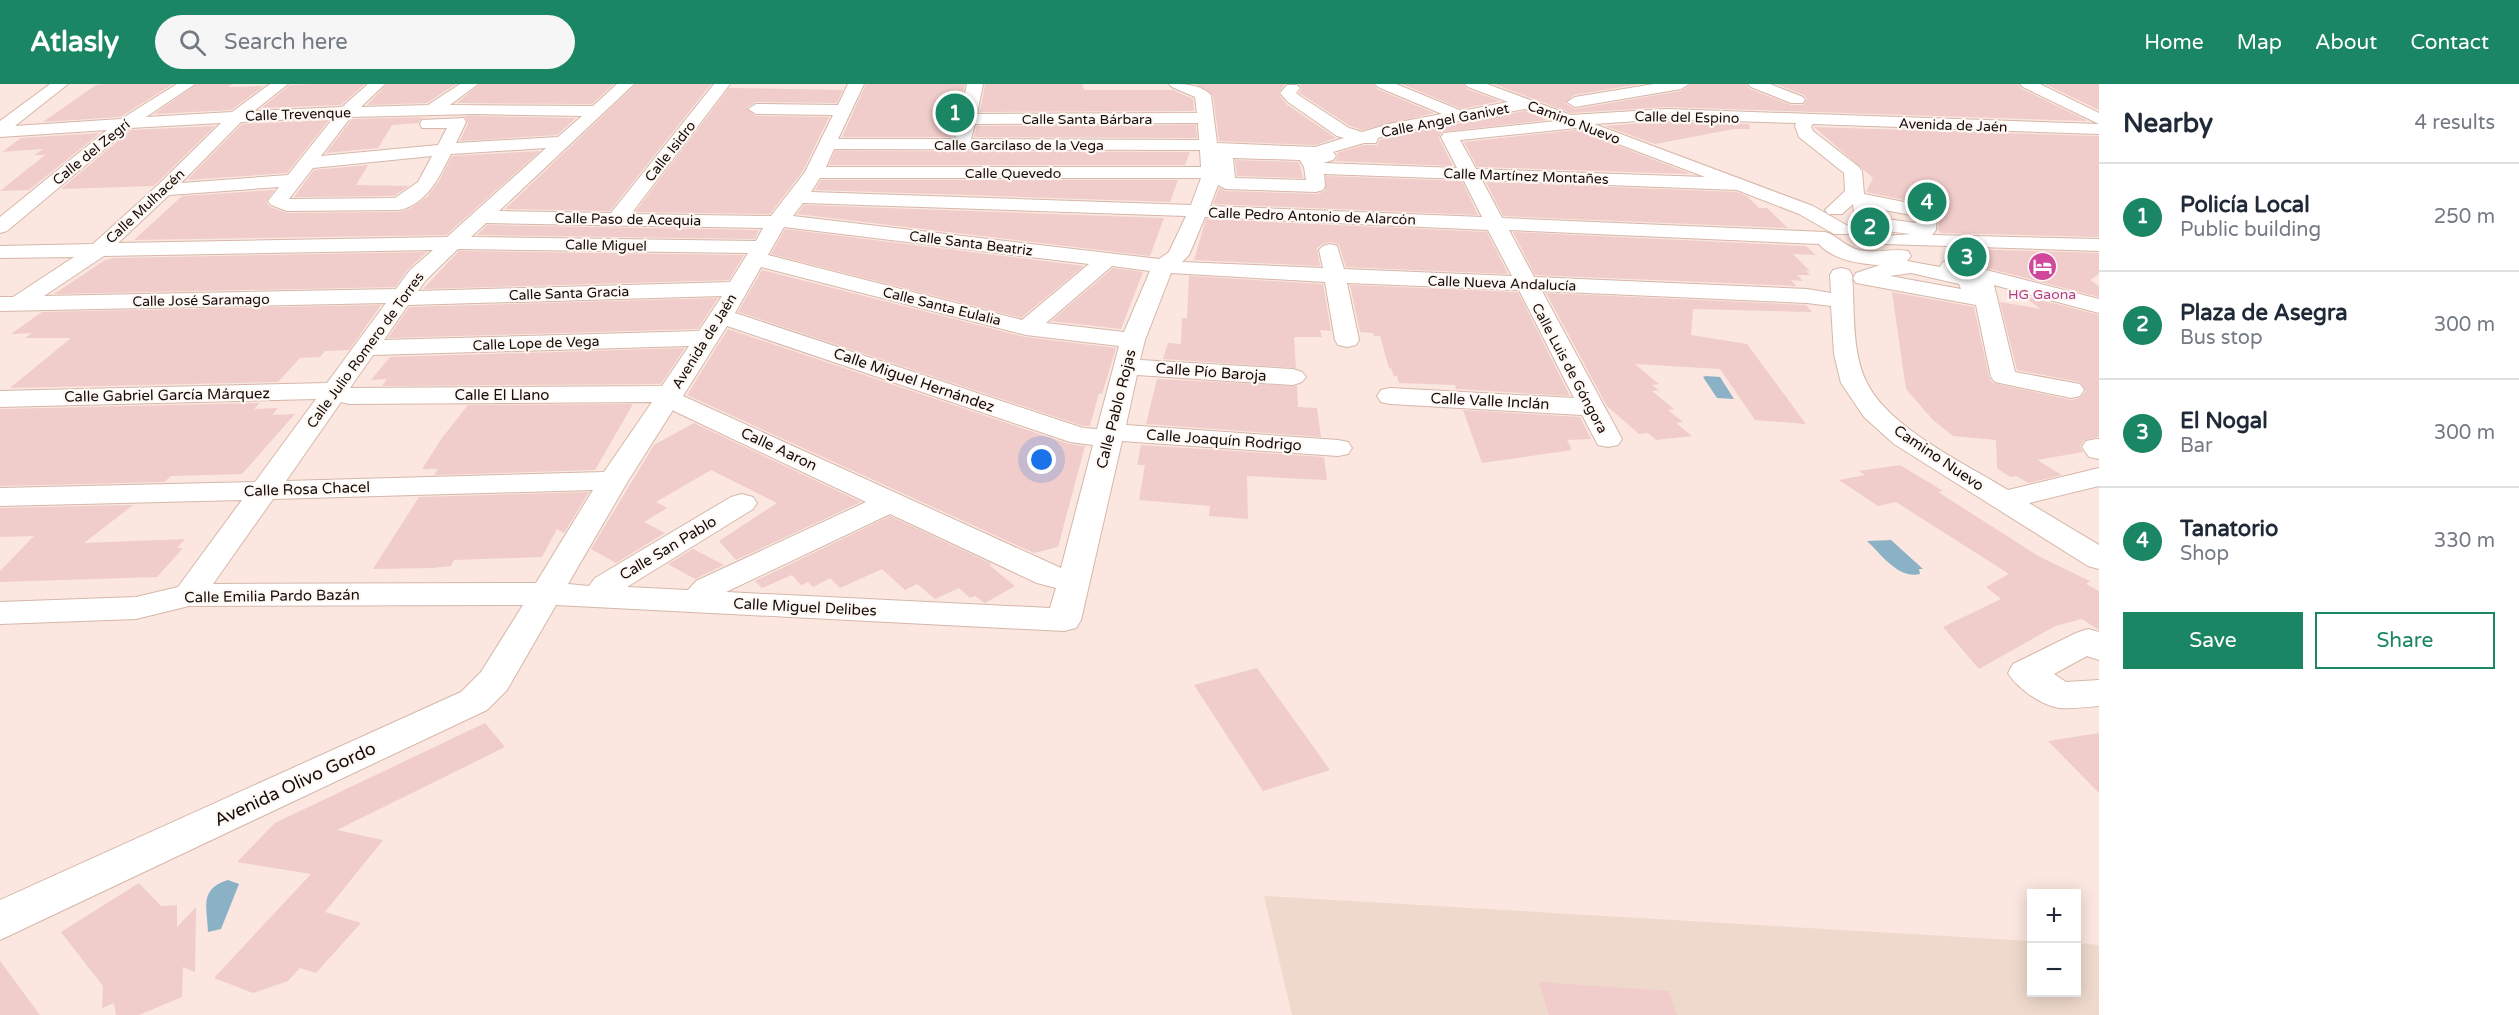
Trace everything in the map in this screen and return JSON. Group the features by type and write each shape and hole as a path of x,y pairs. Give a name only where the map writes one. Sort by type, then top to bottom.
{"street":[{"path":"0,131 60,84"},
{"name":"Calle del Zegrí","path":"0,227 125,124 187,84"},
{"name":"Calle Mulhacén","path":"6,308 99,250 164,190 237,116 280,84"},
{"path":"377,84 346,112 278,201 287,205 348,205 369,202 400,204 426,185 458,122 391,127 402,111"},
{"path":"432,110 470,84"},
{"name":"Calle Julio Romero de Torres","path":"189,595 418,275 450,243 626,84"},
{"name":"Calle Isidro","path":"617,219 722,84"},
{"name":"Avenida de Jaén","path":"545,594 613,481 721,316 767,235 798,197 814,172 856,84"},
{"path":"949,201 975,84"},
{"path":"1177,84 1203,95 1211,173"},
{"path":"1383,84 1492,128"},
{"name":"Camino Nuevo","path":"1478,84 1806,210 1837,258 1846,354 1854,383 1873,411 1904,438 2099,559"},
{"path":"1756,84 1797,100"},
{"path":"2028,84 2099,119"},
{"name":"Calle Angel Ganivet","path":"1209,147 1316,152 1363,138 1392,135 1462,116 1687,85"},
{"path":"1325,100 1290,86 1288,93 1301,105 1343,132 1363,138"},
{"path":"1625,93 1688,115"},
{"path":"1726,101 1767,119"},
{"path":"756,109 844,110"},
{"name":"Calle Trevenque","path":"0,131 237,116 346,112 597,111"},
{"name":"Calle del Espino","path":"1392,135 1450,136 1575,122 1688,115 1806,121"},
{"path":"1096,118 1101,173"},
{"name":"Calle Santa Bárbara","path":"968,119 1207,118"},
{"path":"1364,118 1392,135"},
{"path":"1806,121 1803,126 1805,133 1853,171 1855,193 1835,210"},
{"name":"Avenida de Jaén","path":"1806,121 2099,129"},
{"name":"Calle Luis de Góngora","path":"1450,136 1608,439"},
{"path":"308,163 456,148 563,142"},
{"name":"Calle Garcilaso de la Vega","path":"829,144 1209,147"},
{"path":"1224,154 1326,156 1308,162 1313,164 1313,168 1316,186 1226,183 1224,154"},
{"name":"Calle Martínez Montañes","path":"1313,168 1740,184"},
{"name":"Calle Quevedo","path":"814,172 1211,173"},
{"name":"Calle Pablo Rojas","path":"1064,620 1131,353 1163,266 1178,255 1198,211 1211,173"},
{"path":"164,190 294,180"},
{"name":"Calle Pedro Antonio de Alarcón","path":"798,197 949,201 1496,224 1837,258"},
{"path":"305,246 348,205"},
{"name":"Calle Paso de Acequia","path":"480,217 617,219 767,235"},
{"path":"1837,258 1868,232 1978,286 2099,306"},
{"name":"Calle Miguel","path":"0,252 767,235"},
{"name":"Calle Santa Beatriz","path":"767,235 1108,259 1163,266"},
{"name":"Calle Santa Eulalia","path":"767,235 767,261 1131,353"},
{"path":"1898,247 2099,245"},
{"path":"1837,258 1865,261 1868,257 1892,258 1898,247"},
{"path":"1330,250 1347,340"},
{"name":"Calle Nueva Andalucía","path":"1163,266 1334,276 1807,296 1837,258"},
{"path":"1026,328 1108,259"},
{"path":"1978,286 2004,377 2071,390"},
{"name":"Calle Santa Gracia","path":"402,297 737,289"},
{"name":"Calle José Saramago","path":"6,308 402,297"},
{"name":"Calle Miguel Hernández","path":"721,316 1080,436 1109,435"},
{"name":"Calle Lope de Vega","path":"365,348 706,338"},
{"name":"Calle Pío Baroja","path":"1131,353 1293,377"},
{"name":"Calle El Llano","path":"334,391 350,396 668,398"},
{"name":"Calle Gabriel García Márquez","path":"0,399 334,391"},
{"name":"Calle Valle Inclán","path":"1390,396 1590,406"},
{"name":"Calle Aaron","path":"668,398 1048,576 1073,580"},
{"name":"Calle Joaquín Rodrigo","path":"1109,435 1338,448"},
{"path":"2003,500 2099,477"},
{"name":"Calle Rosa Chacel","path":"0,497 613,481"},
{"path":"697,601 708,588 891,502"},
{"name":"Calle San Pablo","path":"599,596 607,585 742,503"},
{"name":"Calle Emilia Pardo Bazán","path":"0,613 136,608 189,595 545,594"},
{"name":"Calle Miguel Delibes","path":"545,594 1064,620"},
{"name":"Avenida Olivo Gordo","path":"0,921 474,701 494,681 545,594"},
{"path":"2099,648 2088,641 2026,672 2059,695 2099,693"}],"shaded area":[{"path":"1264,896 2027,941 2027,997 2081,997 2081,943 2099,945 2099,1015 1292,1015"}],"water":[{"path":"1703,377 1720,377 1734,399 1717,398"},
{"path":"1891,540 1923,569 1919,569 1920,574 1912,575 1898,569 1867,541"},
{"path":"228,880 239,884 221,929 208,932 206,907 209,894 212,888"}],"building":[{"path":"173,84 120,117 43,122 96,85"},
{"path":"197,84 233,84 228,87 264,86 231,110 154,114"},
{"path":"365,84 341,105 261,108 290,85"},
{"path":"387,84 456,84 427,103 367,105"},
{"path":"480,84 614,84 592,104 457,103"},
{"path":"636,84 711,84 610,211 505,209"},
{"path":"866,84 965,84 953,137 842,137"},
{"path":"985,84 1082,84 1084,90 1173,90 1193,99 1194,111 980,112"},
{"path":"1195,84 1285,84 1278,93 1286,104 1336,138 1315,145 1219,141 1213,95"},
{"path":"1299,84 1373,84 1377,89 1434,113 1362,130 1350,126 1299,93 1302,88"},
{"path":"1402,84 1463,84 1467,89 1500,101 1462,109"},
{"path":"1494,84 1640,84 1574,95 1565,103 1575,109 1681,91 1691,84 1746,84 1750,89 1791,105 1803,105 1807,99 1804,95 1776,84 2018,84 2022,89 2088,121 1667,107 1571,113"},
{"path":"2045,84 2099,84 2099,110"},
{"path":"729,88 843,90 837,103 756,102 746,108 756,116 829,117 803,171 770,214 635,212"},
{"path":"1525,111 1547,120 1442,132 1439,138 1453,166 1335,161 1337,153 1364,145 1377,145 1380,140 1393,135"},
{"path":"465,116 576,118 557,135 460,141 468,123"},
{"path":"432,117 422,118 418,123 392,125 378,148 326,153 352,119"},
{"path":"329,120 287,173 187,180 242,124"},
{"path":"1667,121 1749,124 1750,129 1734,129 1655,144 1605,126"},
{"path":"1196,125 1197,138 974,137 977,126"},
{"path":"215,126 154,186 61,189 131,130"},
{"path":"1814,127 2099,136 2099,237 1941,233 1938,230 1939,212 1934,206 1866,192 1873,178"},
{"path":"1576,130 1691,174 1477,167 1464,142"},
{"path":"100,133 29,190 0,191 45,155 34,155 43,149 2,152 21,138"},
{"path":"540,151 446,235 134,240 182,196 274,190 266,202 270,207 287,213 400,212 411,208 427,197 439,181 452,156"},
{"path":"835,151 1190,152 1185,165 829,165"},
{"path":"1235,160 1299,162 1303,178 1237,176"},
{"path":"368,165 356,185 409,186 394,196 294,197 314,170"},
{"path":"1326,176 1462,181 1478,215 1213,204 1219,188 1226,191 1317,194 1325,191"},
{"path":"821,180 1178,180 1170,202 815,190"},
{"path":"1486,182 1737,192 1747,196 1759,208 1767,208 1788,228 1503,216"},
{"path":"804,205 1164,218 1150,256 797,214"},
{"path":"1206,219 1487,232 1508,274 1346,267 1339,245 1331,242 1317,248 1320,266 1194,260"},
{"path":"487,225 759,230 755,239 477,235"},
{"path":"785,229 1084,266 1021,318 771,254"},
{"path":"1513,232 1806,246 1816,255 1793,254 1810,271 1806,271 1810,275 1797,275 1803,281 1791,280 1796,286 1535,275"},
{"path":"1962,249 2099,253 2099,274 2090,280 2099,286 2099,297 1987,268"},
{"path":"459,251 744,255 729,280 423,289"},
{"path":"427,252 409,268 395,287 54,294 105,260 114,258"},
{"path":"1113,268 1143,272 1121,329 1051,321"},
{"path":"762,270 1025,337 1116,348 1102,394 1099,393 1090,426 1083,426 738,312"},
{"path":"1189,276 1323,284 1331,331 1320,330 1322,337 1294,337 1296,368 1163,359 1168,343 1181,344 1182,318 1187,318"},
{"path":"1350,285 1518,292 1570,396 1456,389 1455,385 1399,383 1397,376 1394,376 1389,368 1380,336 1360,332"},
{"path":"1892,292 1974,307 1989,377 1993,383 2071,400 2080,398 2086,391 2080,382 2017,370 2000,302 2041,309 2021,295 2099,315 2099,437 2084,440 2080,447 2083,452 2037,460 2062,475 2029,483 2016,476 2010,477 1997,468 1996,440 1953,436 1933,420 1906,389"},
{"path":"1546,293 1806,305 1812,312 1693,309 1691,335 1747,344 1806,424 1755,420 1720,369 1635,364 1659,384 1652,385 1659,390 1652,391 1674,409 1668,410 1683,422 1676,423 1692,436 1656,440 1648,433 1639,434 1607,406"},
{"path":"718,298 698,329 388,338 409,307"},
{"path":"381,305 349,350 325,351 320,357 300,358 278,382 10,388 71,338 25,338 32,333 11,334 42,312"},
{"path":"728,329 1069,444 1085,446 1058,547 1034,553 687,395"},
{"path":"685,348 661,384 382,386 387,379 371,380 390,357"},
{"path":"1157,379 1297,386 1298,407 1317,408 1321,437 1146,424"},
{"path":"260,403 254,409 278,408 272,415 295,414 242,474 171,476 164,482 0,486 0,409"},
{"path":"633,404 595,470 434,475 438,469 422,469 442,438 468,405"},
{"path":"1463,410 1580,417 1591,439 1567,440 1572,450 1482,463"},
{"path":"694,423 861,502 736,560 719,541 777,503 711,470 656,502 667,508 644,522 665,533 616,563 591,549 654,445"},
{"path":"1141,445 1324,457 1327,480 1247,476 1248,519 1209,516 1210,506 1139,500 1145,465 1137,465"},
{"path":"1900,465 1943,491 1938,492 2040,557 2090,581 2086,584 2099,591 2099,630 2082,619 2055,626 1979,669 1943,627 2001,599 1986,587 2009,574 1896,502 1878,506 1839,480 1865,475 1859,471"},
{"path":"589,492 564,533 557,529 542,557 454,560 451,566 373,569 419,497"},
{"path":"133,505 84,543 185,539 177,548 183,548 157,577 0,582 0,571 34,536 0,537 0,508"},
{"path":"890,516 992,564 989,565 1015,586 985,603 975,596 970,598 959,588 935,599 917,584 905,590 882,569 840,588 830,578 813,587 808,582 801,585 792,575 762,588 755,581"},
{"path":"693,549 724,565 695,579 668,564"},
{"path":"1257,668 1330,770 1263,791 1194,685"},
{"path":"485,723 505,747 337,830 383,840 325,912 361,923 316,973 300,968 288,981 253,993 214,978 311,874 237,862 275,823"},
{"path":"2099,733 2099,793 2048,741"},
{"path":"139,883 161,906 177,905 177,927 196,907 195,972 183,967 182,997 139,1015 116,1015 114,1003 102,1008 103,986 61,932"},
{"path":"0,961 40,1015 0,1015"},
{"path":"1539,982 1669,991 1677,1015 1549,1015"}],"place":[{"name":"Policía Local","path":"955,113"},
{"name":"Tanatorio","path":"1927,202"},
{"name":"Plaza de Asegra","path":"1870,227"},
{"name":"El Nogal","path":"1967,257"},
{"name":"HG Gaona","path":"2042,267"}]}
